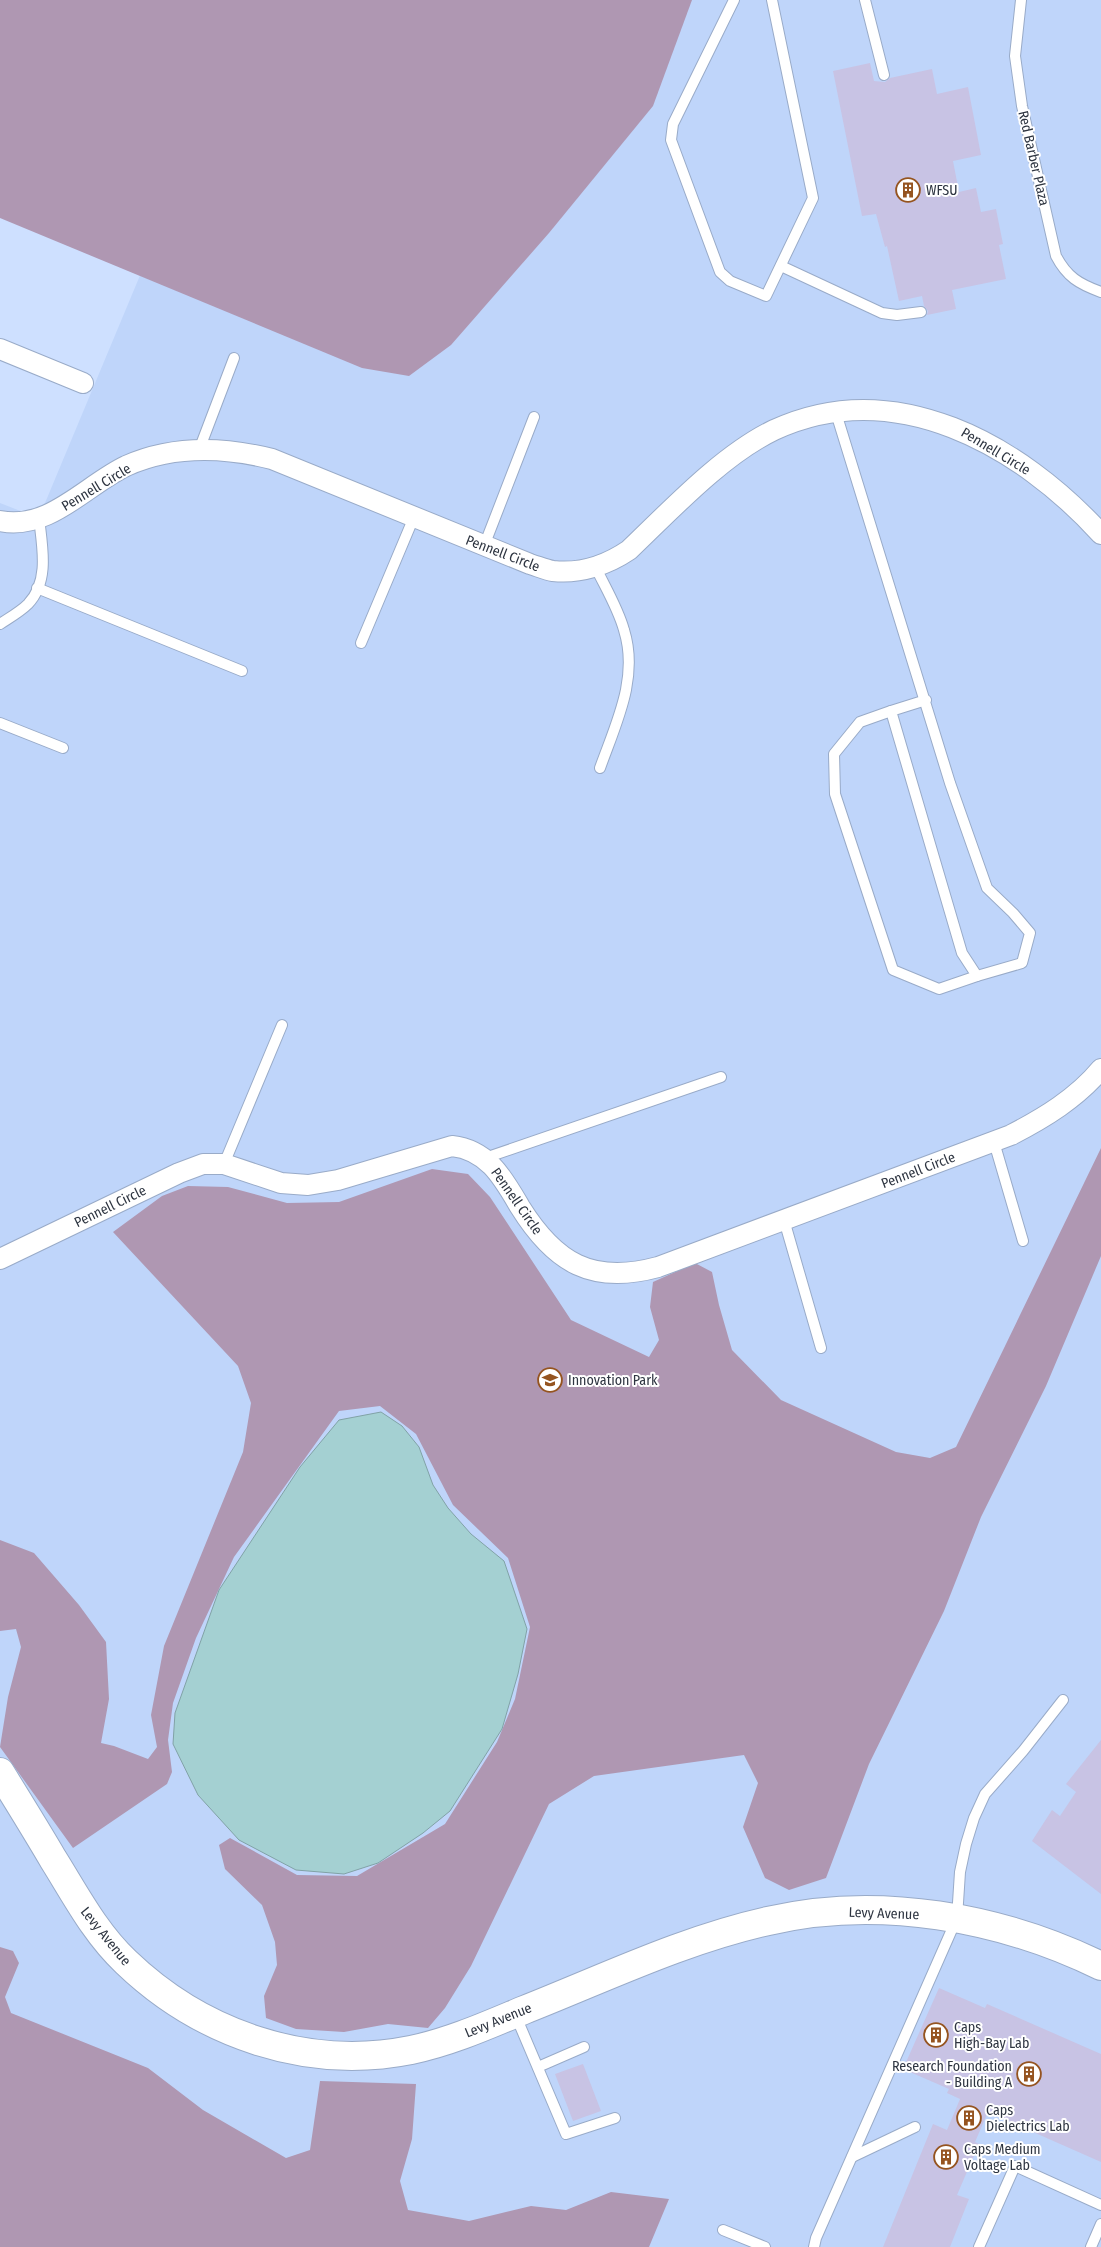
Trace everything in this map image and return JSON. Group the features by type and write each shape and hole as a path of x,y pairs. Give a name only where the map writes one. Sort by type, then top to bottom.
{"street":[{"path":"0,349 83,383"},
{"name":"Pennell Circle","path":"0,522 22,522 39,518 60,509 127,466 168,453 199,450 246,453 272,459 484,546 553,571 595,566 611,562 629,550 714,472 753,442 775,430 801,421 836,413 879,410 904,414 957,428 990,444 1038,477 1101,534"},
{"name":"Pennell Circle","path":"0,1259 193,1167 203,1164 224,1164 281,1184 308,1185 338,1180 452,1146 464,1147 485,1158 502,1176 535,1229 554,1250 570,1261 587,1269 621,1275 658,1267 994,1142 1019,1131 1056,1109 1077,1093 1101,1069"},
{"name":"Levy Avenue","path":"0,1772 80,1904 123,1959 152,1986 179,2006 239,2035 270,2045 302,2052 352,2055 408,2051 431,2045 515,2014 702,1939 770,1920 808,1914 859,1911 904,1912 957,1918 1032,1936 1101,1966"}],"lane":[{"path":"734,0 673,124 671,140 720,272 730,281 766,296 813,198 772,0"},
{"path":"865,0 884,75"},
{"name":"Red Barber Plaza","path":"1021,0 1015,56 1022,106 1056,256 1063,270 1074,280 1101,292"},
{"path":"781,266 882,313 897,315 921,312"},
{"path":"199,450 234,358"},
{"path":"836,413 926,700 950,783 987,888 1013,913 1030,933 1022,963 939,989 893,970 836,794 834,754 860,722 926,700"},
{"path":"484,546 534,416"},
{"path":"0,624 30,602 40,581 44,562 39,518"},
{"path":"361,643 414,518"},
{"path":"595,566 624,629 630,667 626,696 600,768"},
{"path":"37,588 242,671"},
{"path":"891,711 962,953 978,976"},
{"path":"0,723 64,748"},
{"path":"224,1164 282,1025"},
{"path":"485,1158 722,1077"},
{"path":"994,1142 1023,1242"},
{"path":"784,1220 821,1348"},
{"path":"814,2247 816,2238 957,1918 960,1872 974,1818 986,1794 1063,1700"},
{"path":"515,2014 566,2134 615,2118"},
{"path":"538,2067 584,2047"},
{"path":"852,2157 915,2127"},
{"path":"979,2247 1016,2166 1101,2205"},
{"path":"1091,2247 1101,2224"},
{"path":"723,2230 765,2247"}],"shaded area":[{"path":"0,0 692,0 653,106 549,233 451,345 409,376 362,368 0,218"},
{"name":"Innovation Park","path":"255,0 1101,0 1101,2247 0,2247 0,503 23,512 36,509 45,503"},
{"path":"1101,1148 1101,1256 1046,1386 981,1517 944,1611 869,1764 826,1878 789,1890 765,1878 743,1827 758,1783 744,1755 594,1776 549,1804 471,1966 445,2008 428,2028 388,2024 344,2032 296,2029 266,2018 264,1996 277,1965 275,1942 262,1905 225,1869 219,1845 230,1838 297,1875 357,1876 445,1824 497,1742 515,1699 530,1627 508,1558 453,1505 416,1434 380,1406 339,1411 234,1557 196,1638 173,1703 168,1740 172,1772 167,1784 73,1848 0,1747 8,1697 21,1647 16,1629 0,1631 0,1540 34,1553 79,1605 106,1642 109,1699 101,1743 148,1759 157,1747 151,1715 164,1646 243,1452 251,1403 238,1366 113,1232 162,1196 188,1186 228,1187 287,1203 339,1202 432,1169 468,1174 490,1197 571,1320 649,1357 659,1340 650,1307 653,1282 695,1263 712,1272 732,1350 781,1400 896,1452 930,1458 956,1447"},
{"path":"381,1412 402,1426 419,1447 433,1485 448,1508 471,1534 504,1561 527,1629 518,1674 502,1729 450,1811 423,1833 378,1863 344,1874 296,1870 239,1840 198,1795 173,1744 175,1713 219,1590 300,1467 339,1420"},
{"path":"0,1947 13,1951 19,1963 5,1997 11,2013 148,2068 203,2110 286,2158 310,2150 320,2081 416,2084 412,2139 400,2181 408,2210 469,2221 531,2206 566,2210 611,2192 669,2199 649,2247 0,2247"}],"building":[{"name":"WFSU","path":"870,63 874,81 885,82 890,78 932,69 937,94 968,87 981,155 953,161 959,192 976,188 981,212 996,209 1003,244 999,245 1006,279 952,290 956,309 927,315 928,311 924,306 922,296 899,301 887,246 885,247 876,214 862,216 833,71"},
{"path":"1101,1740 1101,1894 1032,1841 1052,1810 1060,1816 1076,1792 1066,1784"},
{"path":"939,1988 985,2008 987,2004 1101,2054 1101,2162 988,2112 975,2142 979,2144 957,2195 969,2199 950,2247 883,2247 933,2124 947,2130 960,2099 947,2093 949,2089 903,2069"},
{"path":"583,2064 601,2111 573,2121 555,2074"}],"place":[{"name":"WFSU","path":"908,190"},
{"name":"Innovation Park","path":"550,1380"},
{"name":"Caps High-Bay Lab","path":"936,2035"},
{"name":"Research Foundation - Building A","path":"1029,2074"},
{"name":"Caps Dielectrics Lab","path":"969,2118"},
{"name":"Caps Medium Voltage Lab","path":"946,2157"}]}
